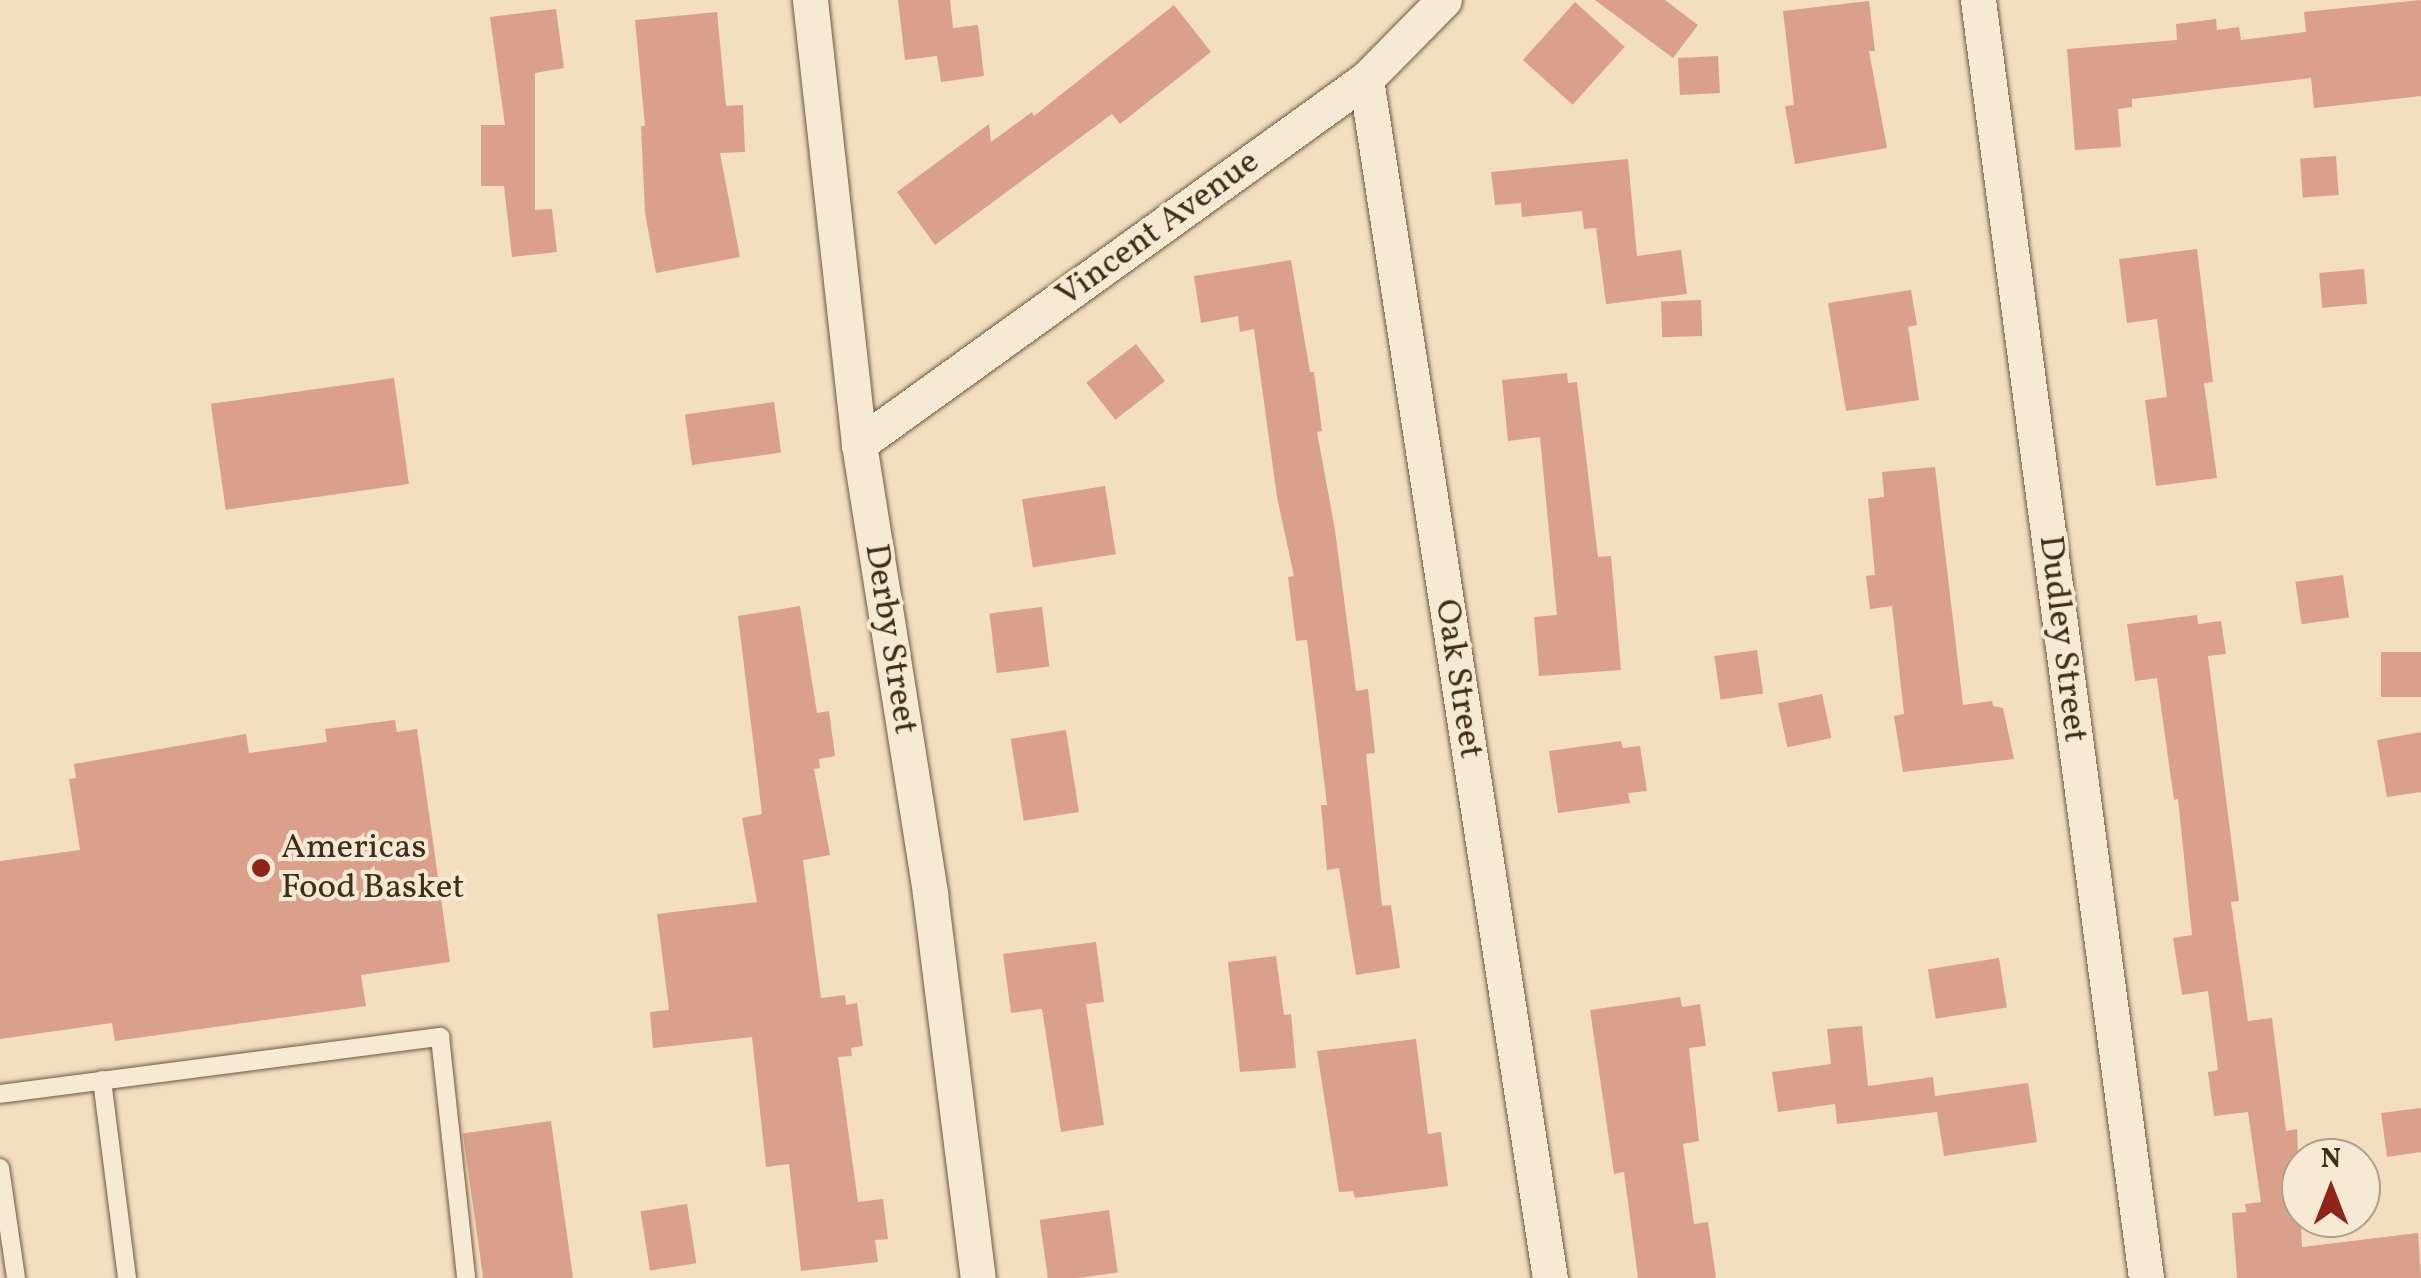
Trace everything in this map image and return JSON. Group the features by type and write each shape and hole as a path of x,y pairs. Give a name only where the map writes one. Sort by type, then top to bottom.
{"street":[{"name":"Derby Street","path":"810,0 859,444 930,894 978,1278"},
{"name":"Vincent Avenue","path":"859,444 1366,80 1444,0"},
{"name":"Dudley Street","path":"1978,0 2146,1278"},
{"name":"Oak Street","path":"1366,80 1550,1278"}],"lane":[{"path":"0,1094 440,1037 466,1278"},
{"path":"102,1080 127,1278"},
{"path":"0,1168 16,1278"}],"building":[{"path":"898,0 950,0 953,28 978,25 984,76 941,82 937,56 905,60"},
{"path":"1595,0 1665,0 1698,25 1673,58"},
{"path":"2421,0 2421,96 2314,108 2311,78 2132,99 2132,107 2118,109 2121,147 2075,150 2067,49 2177,40 2176,24 2216,19 2217,30 2239,27 2241,40 2306,32 2304,12"},
{"path":"1869,1 1875,51 1869,51 1887,148 1795,164 1785,106 1794,105 1783,11"},
{"path":"1575,2 1625,47 1573,105 1523,60"},
{"path":"1174,5 1211,52 1120,124 1112,114 935,245 897,192 989,124 991,142 1032,112 1034,116"},
{"path":"556,9 564,68 535,73 535,210 552,209 557,252 512,257 504,186 481,186 481,125 505,125 490,17"},
{"path":"717,12 726,106 743,105 745,152 720,153 740,257 656,273 645,213 641,126 645,126 635,20"},
{"path":"1718,56 1720,93 1680,95 1678,58"},
{"path":"2336,156 2339,195 2303,197 2300,159"},
{"path":"1628,159 1637,256 1681,250 1687,294 1606,304 1596,228 1584,229 1582,211 1522,217 1521,203 1495,205 1491,172"},
{"path":"2197,249 2213,382 2204,383 2217,478 2156,486 2145,400 2167,397 2157,319 2127,323 2119,259"},
{"path":"1291,260 1310,372 1314,372 1322,431 1317,432 1335,530 1356,691 1368,689 1375,753 1366,754 1382,906 1391,905 1400,968 1356,975 1339,868 1327,870 1321,805 1327,805 1307,640 1296,641 1288,577 1294,576 1277,497 1254,329 1240,332 1238,316 1201,323 1194,276"},
{"path":"2364,269 2367,304 2322,308 2319,273"},
{"path":"1911,290 1917,325 1908,327 1919,400 1846,411 1828,303"},
{"path":"1701,300 1702,336 1662,337 1661,301"},
{"path":"1136,344 1165,381 1115,420 1086,383"},
{"path":"1567,373 1568,383 1577,382 1598,557 1611,556 1621,670 1539,676 1534,617 1557,615 1540,437 1508,441 1502,380"},
{"path":"394,378 409,484 226,510 211,404"},
{"path":"774,402 781,453 692,465 685,415"},
{"path":"1935,467 1963,705 1992,701 1993,706 2003,708 2014,759 1903,772 1894,716 1904,714 1892,606 1870,609 1866,576 1875,575 1868,499 1884,497 1882,472"},
{"path":"1105,486 1116,554 1033,567 1022,499"},
{"path":"2343,575 2349,618 2301,624 2295,582"},
{"path":"800,606 817,713 829,711 835,756 819,759 820,768 814,769 830,855 803,860 821,998 845,995 846,1005 857,1003 863,1046 851,1048 852,1056 838,1057 858,1202 883,1199 888,1239 875,1240 878,1262 801,1271 789,1164 766,1167 752,1037 653,1048 650,1012 669,1010 657,914 757,902 742,818 762,814 738,616"},
{"path":"1042,607 1049,667 997,673 989,613"},
{"path":"2197,615 2198,624 2221,621 2226,654 2208,656 2239,901 2231,902 2248,1021 2272,1018 2286,1131 2297,1129 2297,1138 2281,1138 2281,1238 2302,1238 2302,1247 2418,1233 2421,1278 2237,1278 2232,1213 2246,1212 2245,1204 2261,1202 2248,1112 2214,1116 2208,1072 2218,1070 2208,991 2182,995 2173,938 2192,935 2178,799 2174,800 2157,678 2135,681 2127,624"},
{"path":"1757,650 1763,694 1721,700 1714,656"},
{"path":"2381,652 2421,652 2421,697 2381,697"},
{"path":"1822,694 1831,738 1787,747 1778,703"},
{"path":"395,720 397,732 417,729 450,962 361,975 366,1006 115,1041 112,1023 0,1039 0,861 80,850 69,779 76,778 74,764 246,734 249,753 327,742 325,729"},
{"path":"1066,730 1079,812 1024,821 1011,739"},
{"path":"2421,732 2421,792 2387,797 2377,740"},
{"path":"1621,741 1623,748 1640,746 1647,791 1628,793 1630,803 1558,813 1549,751"},
{"path":"1096,942 1104,1002 1086,1004 1104,1125 1061,1132 1042,1009 1011,1013 1003,954"},
{"path":"1276,956 1284,1015 1291,1014 1296,1068 1240,1072 1228,962"},
{"path":"1999,958 2007,1007 1936,1019 1928,969"},
{"path":"1680,997 1682,1007 1700,1004 1706,1046 1689,1048 1699,1141 1683,1144 1694,1224 1708,1222 1716,1278 1638,1278 1624,1172 1614,1174 1590,1010"},
{"path":"1862,1026 1868,1086 1933,1077 1935,1096 2028,1083 2037,1142 1944,1156 1937,1112 1837,1124 1835,1104 1778,1112 1772,1072 1831,1064 1827,1029"},
{"path":"1416,1039 1428,1134 1441,1132 1448,1186 1355,1198 1353,1191 1339,1192 1317,1051"},
{"path":"2421,1108 2421,1152 2387,1157 2381,1113"},
{"path":"551,1121 573,1278 483,1278 463,1133"},
{"path":"687,1204 696,1263 650,1271 641,1211"},
{"path":"1109,1210 1118,1272 1048,1278 1040,1220"}],"place":[{"name":"Americas Food Basket","path":"261,868"}]}
